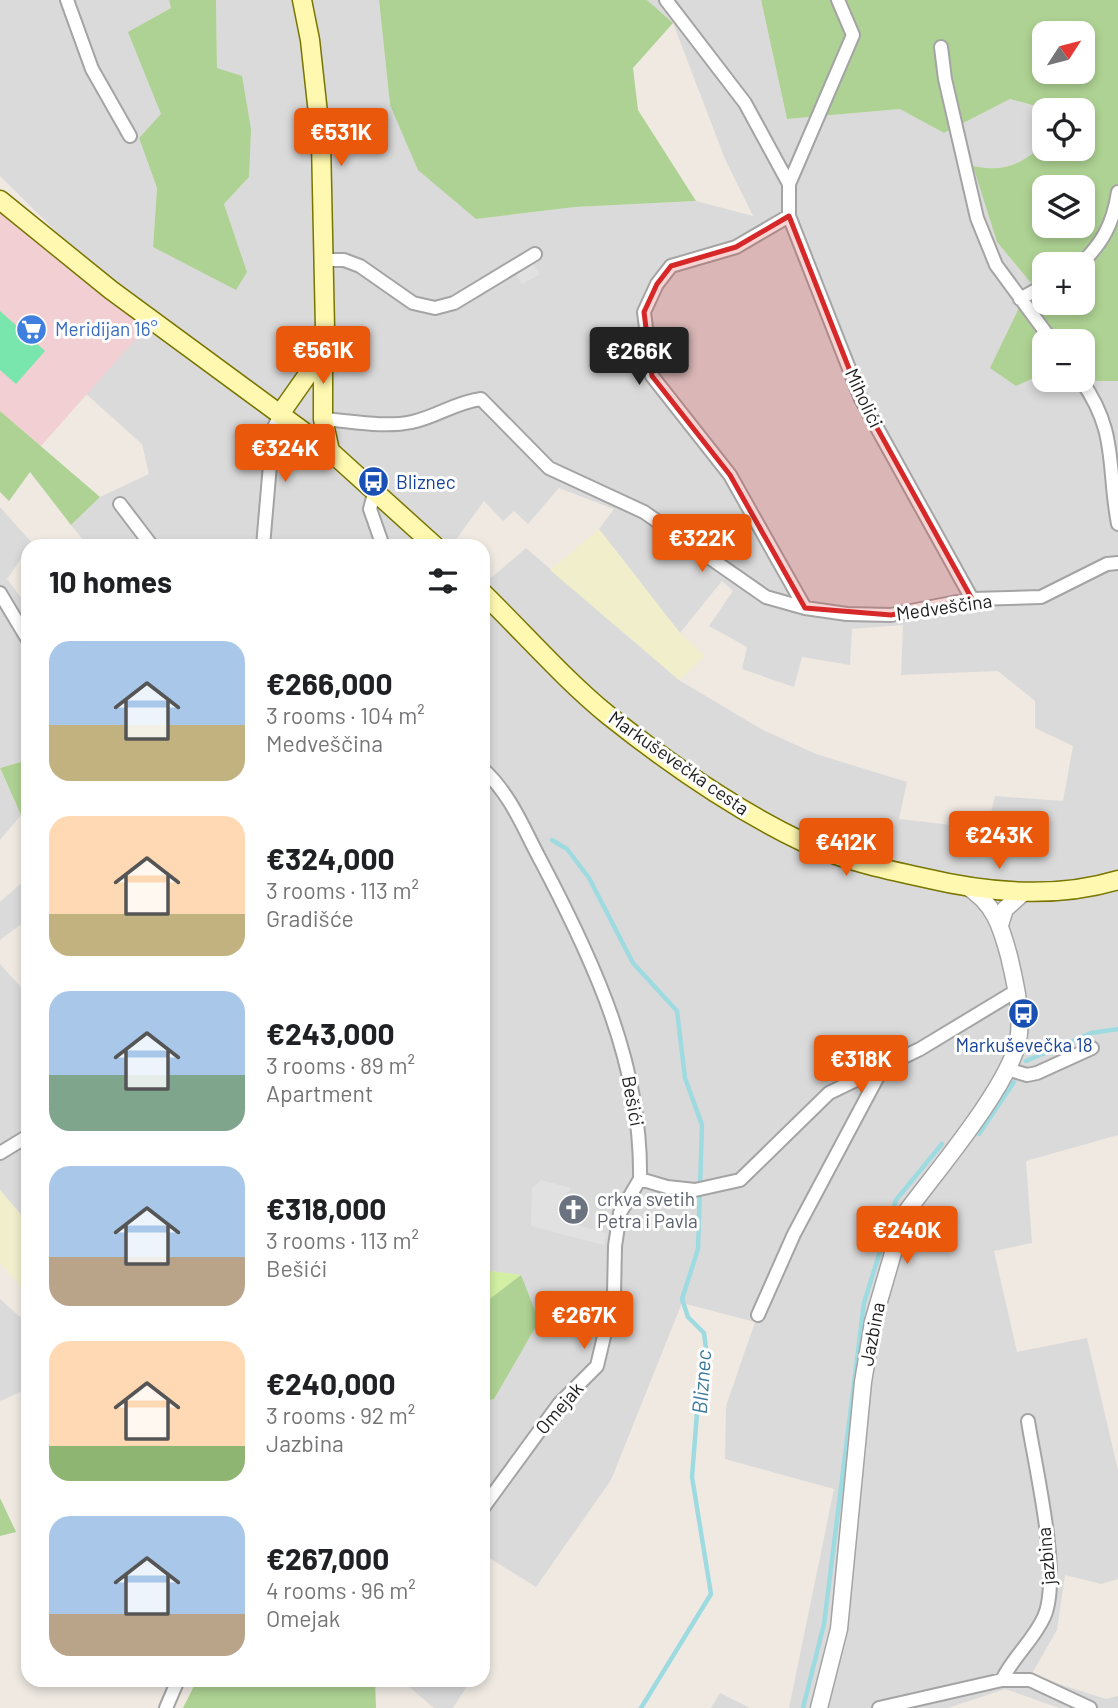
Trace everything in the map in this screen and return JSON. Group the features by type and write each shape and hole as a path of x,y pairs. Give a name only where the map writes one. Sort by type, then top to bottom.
{"main road":[{"path":"302,0 310,40 321,141 324,260 323,419 330,451"},
{"path":"0,200 149,319 330,451 427,539"},
{"path":"280,414 313,367 323,339"},
{"name":"Markuševečka cesta","path":"490,600 607,714 723,798 804,842 862,864 966,886 1023,892 1088,887 1118,880"}],"street":[{"path":"67,0 92,69 130,136"},
{"name":"Miholići","path":"666,0 745,103 789,184"},
{"name":"Miholići","path":"838,0 853,35 789,184 789,216 861,399 972,599"},
{"path":"941,47 945,79 977,218 996,264 1043,329"},
{"path":"1092,252 1114,219 1118,192"},
{"path":"789,216 736,247 671,265 657,284 644,312 652,376 730,475 805,608"},
{"path":"324,260 344,260 359,266 413,303 435,308 454,303 535,254"},
{"path":"1020,299 1032,292"},
{"path":"1088,392 1104,417 1118,524"},
{"name":"Medveščina","path":"323,419 413,422 466,401 481,400 549,468 644,512 766,597 805,608 847,614 891,615 972,599 1041,597 1107,564 1118,563"},
{"path":"264,539 274,429 280,414"},
{"path":"374,490 370,509 381,539"},
{"path":"120,504 147,539"},
{"path":"0,593 21,628"},
{"name":"Bešići","path":"490,778 518,813 583,940 618,1030 634,1097 640,1180"},
{"name":"Jazbina","path":"820,1708 839,1629 863,1382 873,1322 897,1231 904,1215 972,1124 1007,1069 1018,1040 1016,991 1000,925 989,904 966,886"},
{"path":"1000,925 1005,909 1023,892"},
{"path":"640,1180 695,1190 740,1180 829,1093 920,1049 1016,991"},
{"path":"1007,1069 1027,1075 1037,1073 1092,1048"},
{"path":"758,1315 794,1234 884,1065"},
{"path":"0,1153 21,1140"},
{"name":"Omejak","path":"490,1498 551,1414 597,1366 614,1294 615,1246 620,1213 640,1180"},
{"name":"jazbina","path":"1002,1680 1009,1665 1039,1626 1050,1594 1044,1525 1028,1420"},
{"path":"879,1708 1002,1680 1030,1680 1090,1708"},
{"path":"166,1708 175,1687"}],"highlighted area":[{"path":"789,216 861,399 972,599 891,615 805,608 730,475 652,376 644,312 657,284 671,266 736,247"}],"shaded area":[{"path":"0,0 169,0 171,8 129,32 162,114 139,138 157,188 153,247 247,272 224,204 249,177 217,69 216,0 379,0 390,105 476,219 575,207 696,201 753,216 725,159 673,23 647,0 761,0 787,119 901,109 944,133 1010,99 1032,105 1032,154 1021,162 994,171 974,166 997,242 1031,283 1016,386 1032,379 1032,392 1095,392 1095,380 1118,381 1118,1135 1026,1161 1032,1243 994,1251 1017,1352 1087,1338 1118,1470 1118,1579 1101,1584 1065,1575 1057,1630 1031,1675 1106,1699 1118,1696 1118,1708 1059,1708 1005,1689 948,1708 789,1708 834,1489 725,1459 726,1406 755,1322 682,1303 611,1480 536,1587 490,1558 490,1400 494,1399 521,1275 490,1271 490,577 526,548 679,680 763,730 816,754 907,782 899,819 987,829 995,796 1063,801 1073,746 1035,728 1035,701 998,671 901,675 903,625 852,629 850,665 802,657 794,687 742,669 747,647 709,626 733,591 722,581 680,633 599,529 614,509 559,488 528,524 514,511 503,521 484,501 456,539 82,539 71,525 100,497 149,474 142,444 85,393 156,316 98,273 0,176"},
{"path":"0,206 147,326 41,446 0,411"},
{"path":"532,262 540,274 522,284 515,272"},
{"path":"0,507 28,539 21,539 21,559 7,579 21,598 21,762 0,768"},
{"path":"599,529 680,633 705,656 679,680 550,570"},
{"path":"0,769 21,815 0,840"},
{"path":"21,883 21,926 0,940 0,902"},
{"path":"0,964 21,987 21,1215 0,1190"},
{"path":"541,1180 571,1188 556,1210 577,1225 606,1233 604,1245 531,1226 532,1188"},
{"path":"0,1190 21,1215 21,1286 0,1263"},
{"path":"0,1299 21,1318 21,1392 0,1401"},
{"path":"409,1687 466,1687 453,1708 434,1708"},
{"path":"720,1693 750,1708 711,1708"}],"green space":[{"path":"169,0 216,0 217,68 242,76 251,129 249,177 224,204 247,272 236,290 153,247 157,188 139,138 161,114 128,32 171,8"},
{"path":"379,0 647,0 673,23 633,68 638,110 696,201 575,207 476,219 418,170 390,105"},
{"path":"761,0 1118,0 1118,381 1095,381 1095,329 1032,329 1032,379 1016,386 990,368 1031,283 997,242 973,166 1003,167 1032,154 1032,161 1095,161 1095,98 1032,98 1032,105 1010,99 944,133 900,109 787,119"},
{"path":"0,311 45,351 16,384 0,370"},
{"path":"0,411 100,497 71,525 30,472 9,501 0,492"},
{"path":"21,762 21,815 0,768"},
{"path":"490,1271 521,1275 490,1299"},
{"path":"521,1275 539,1321 494,1399 490,1400 490,1299"},
{"path":"0,1498 16,1532 0,1536"},
{"path":"194,1687 375,1687 376,1708 183,1708"}],"waterway":[{"name":"Bliznec","path":"552,840 567,849 589,878 633,963 677,1011 685,1078 702,1125 698,1249 682,1299 688,1317 704,1333 707,1357 697,1413 692,1477 711,1594 641,1708"},
{"path":"1026,1061 1091,1033 1118,1029"},
{"path":"979,1134 1014,1082"},
{"path":"803,1708 824,1624 864,1303 896,1200 942,1144"}],"place":[{"name":"Meridijan 16°","path":"32,329"},
{"name":"Bliznec","path":"373,482"},
{"name":"Markuševečka 18","path":"1024,1014"},
{"name":"crkva svetih Petra i Pavla","path":"574,1210"}]}
